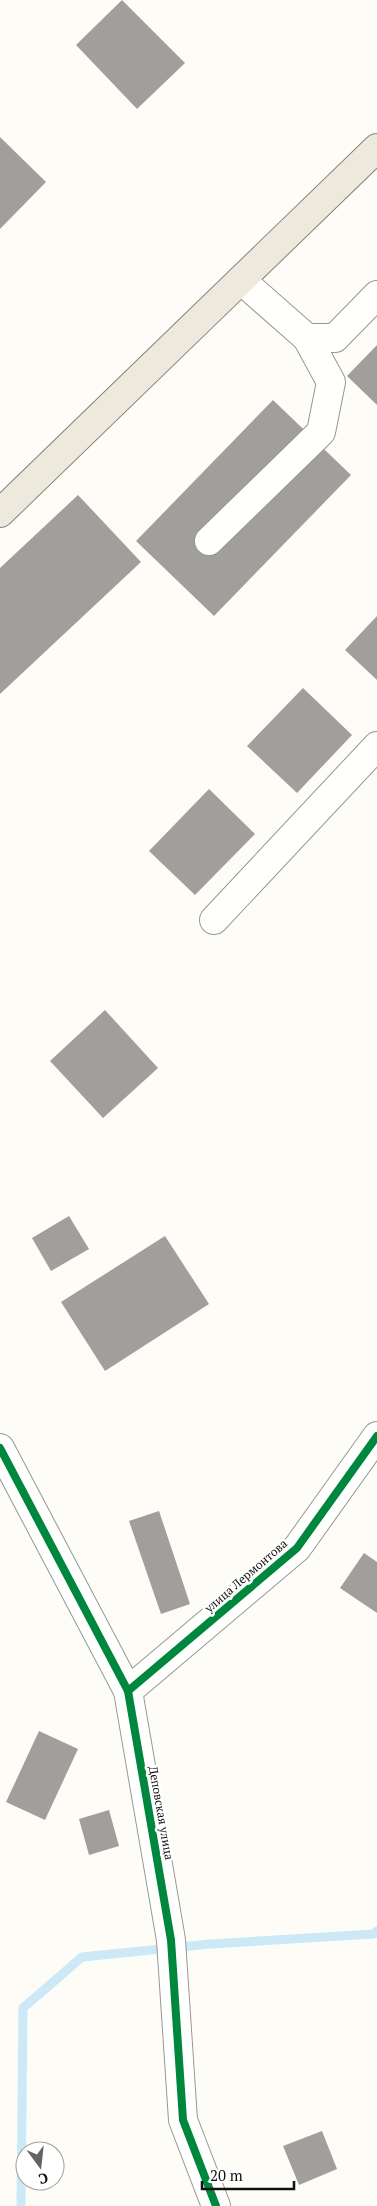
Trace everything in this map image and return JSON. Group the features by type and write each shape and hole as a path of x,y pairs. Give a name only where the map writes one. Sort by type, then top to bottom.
{"main road":[{"path":"0,513 377,148"}],"street":[{"path":"209,541 320,432 331,382 307,338 241,280"},
{"path":"307,338 335,338 377,295"},
{"path":"214,920 377,746"},
{"name":"улица Лермонтова","path":"128,1691 297,1548 377,1436"},
{"name":"Деповская улица","path":"0,1448 128,1691 171,1940 183,2120 216,2206"}],"building":[{"path":"122,0 185,63 137,109 76,45"},
{"path":"0,137 46,182 0,229"},
{"path":"377,345 377,405 347,376"},
{"path":"273,400 351,475 214,616 136,541"},
{"path":"78,495 141,562 0,694 0,568"},
{"path":"377,616 377,680 345,650"},
{"path":"303,688 352,735 297,793 247,746"},
{"path":"209,789 255,834 195,895 149,851"},
{"path":"105,1010 158,1068 103,1118 50,1061"},
{"path":"69,1216 89,1249 51,1271 32,1238"},
{"path":"165,1236 209,1304 105,1371 61,1302"},
{"path":"159,1511 190,1604 161,1614 129,1521"},
{"path":"364,1553 377,1562 377,1613 340,1588"},
{"path":"39,1731 78,1749 45,1820 6,1802"},
{"path":"109,1810 119,1846 89,1855 79,1819"},
{"path":"322,2131 337,2169 299,2185 283,2146"}],"waterway":[{"path":"21,2206 23,2008 82,1957 210,1944 374,1934 377,1931"}],"cycle path":[{"path":"128,1691 297,1548 377,1436"},
{"path":"0,1448 128,1691 171,1940 183,2120 216,2206"}]}
